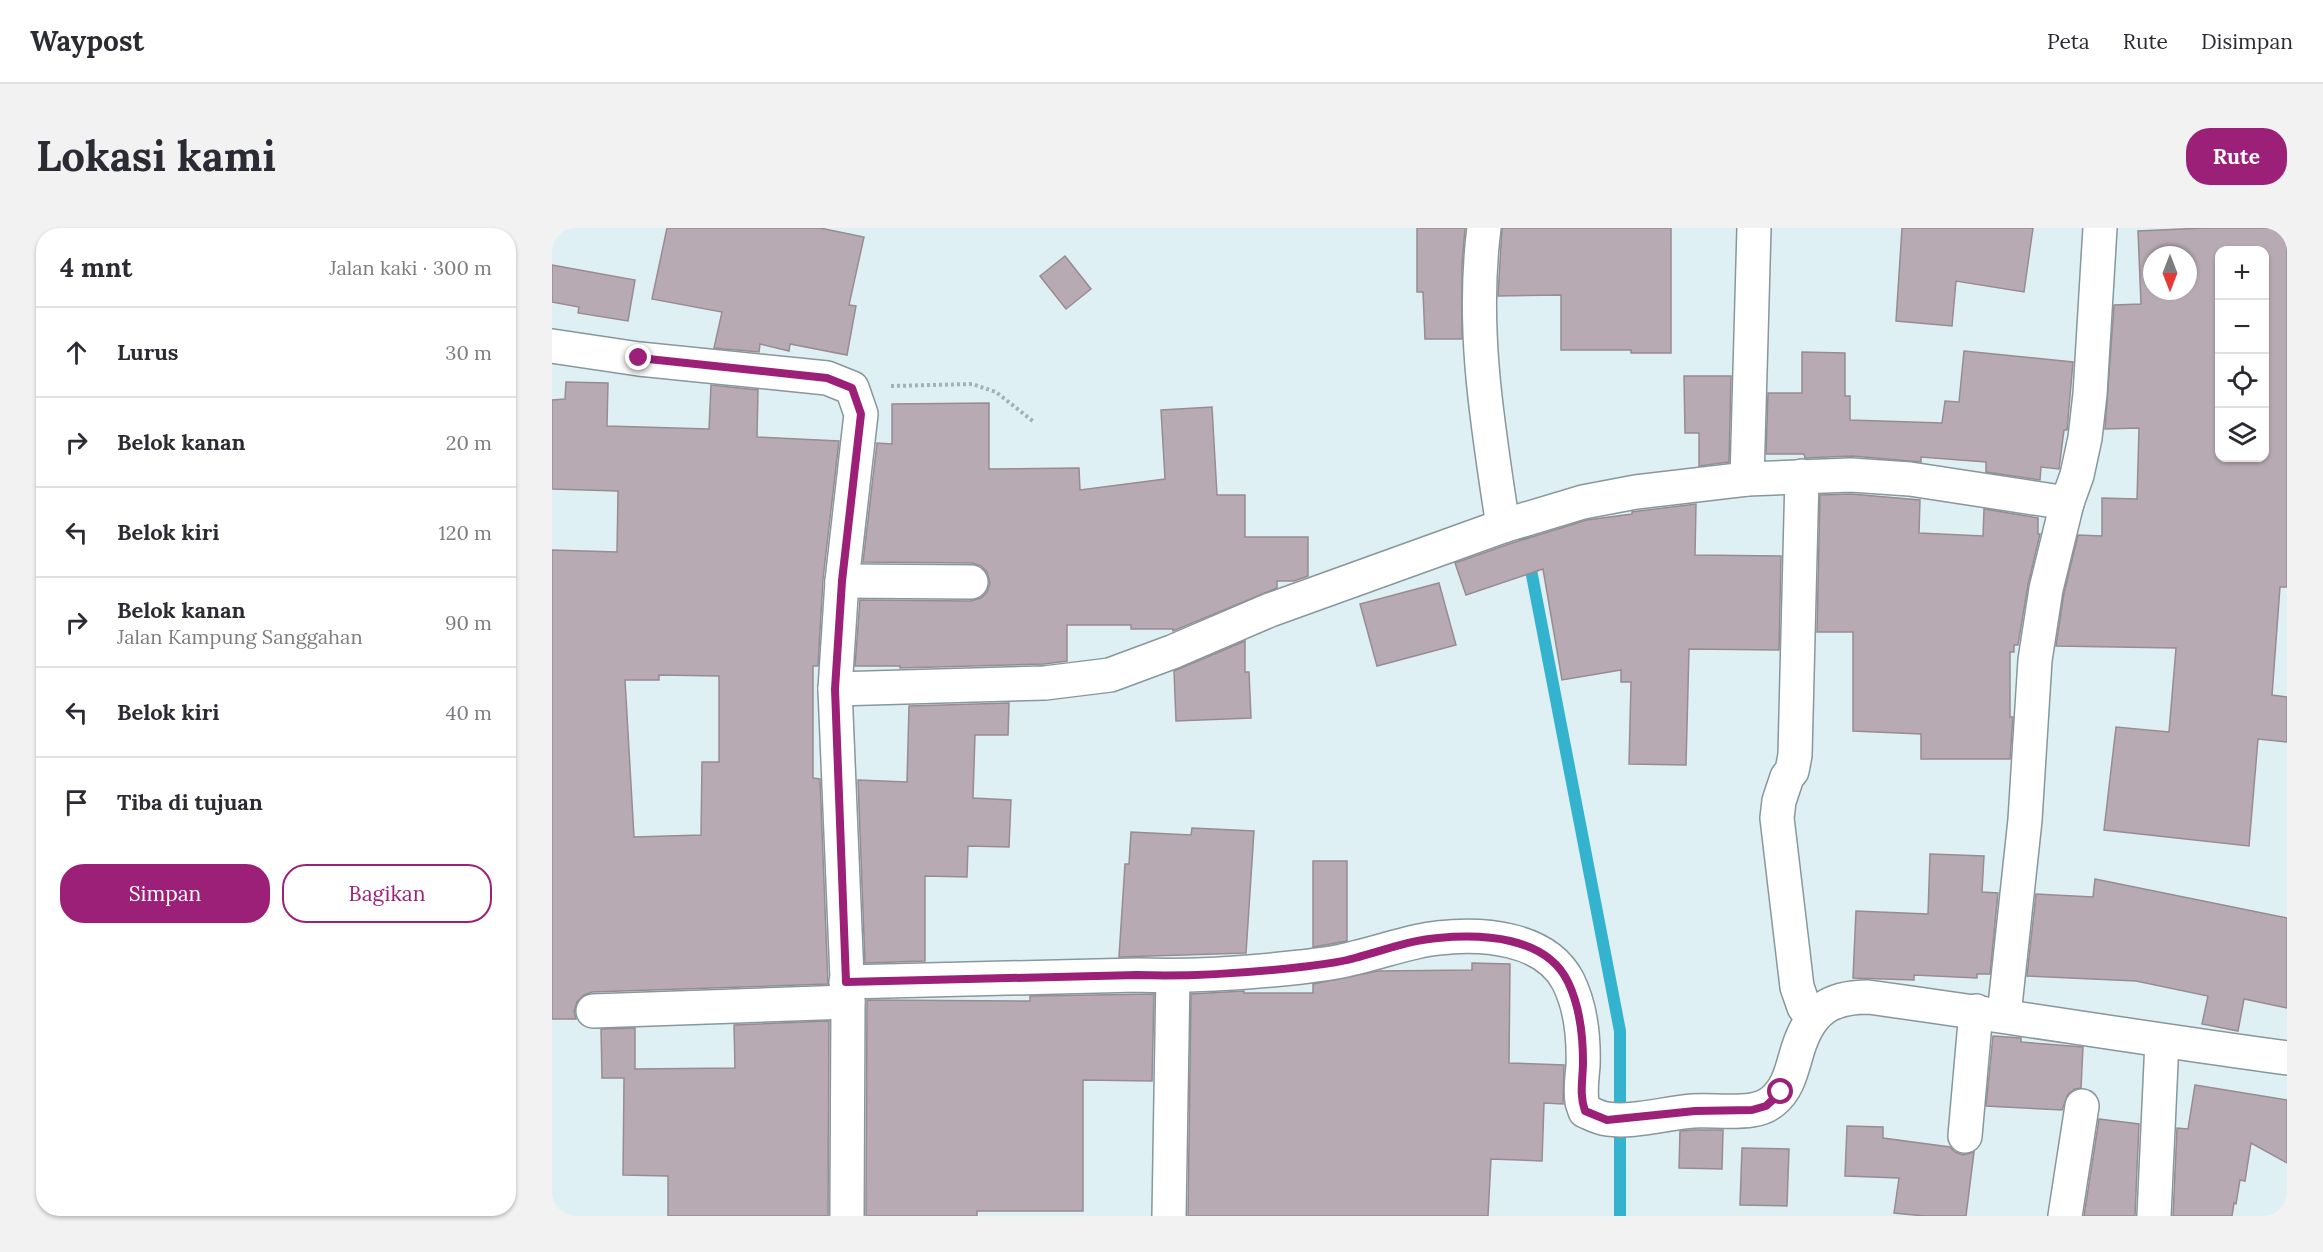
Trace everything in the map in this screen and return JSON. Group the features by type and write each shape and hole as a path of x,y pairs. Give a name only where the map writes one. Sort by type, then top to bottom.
{"street":[{"path":"1484,228 1478,331 1484,405 1503,526"},
{"path":"1747,479 1754,228"},
{"path":"1965,1136 2025,820 2035,660 2046,589 2085,438 2090,394 2100,228"},
{"path":"552,346 639,358 827,378 852,388 861,414 842,581 835,689 847,992 847,1216"},
{"path":"835,689 1046,683 1110,675 1172,652 1270,610 1503,526 1593,500 1636,492 1747,479 1851,475 1910,479 2067,503"},
{"path":"1802,476 1795,755 1792,771 1787,777 1779,801 1777,818 1797,987 1804,1008 1813,1018"},
{"path":"842,581 971,582"},
{"path":"593,1011 847,992 1137,975 1173,976 1302,967 1353,959 1405,944 1437,938 1472,936 1528,946 1548,958 1568,980 1579,1011 1583,1037 1582,1102 1585,1111 1607,1120 1695,1111 1752,1110 1766,1106 1775,1100 1791,1077 1798,1047 1813,1018 1836,1000 1851,997 1868,997 1990,1013 2162,1041 2287,1058"},
{"path":"1169,1216 1173,976"},
{"path":"2154,1216 2162,1041"},
{"path":"2065,1216 2082,1106"}],"path":[{"path":"852,388 941,383 972,384 996,392 1034,422"}],"building":[{"path":"667,228 820,228 864,237 849,305 856,306 847,355 790,344 789,351 760,344 759,352 714,348 722,312 652,299"},
{"path":"1417,228 1465,228 1462,265 1462,339 1425,339 1423,292 1417,292"},
{"path":"1502,228 1671,228 1671,353 1631,353 1631,350 1561,350 1561,295 1498,296"},
{"path":"1902,228 2033,228 2024,292 1956,281 1952,326 1896,321"},
{"path":"2287,228 2287,587 2280,587 2272,695 2287,697 2287,742 2258,739 2249,846 2104,830 2116,727 2169,732 2176,648 2056,646 2064,593 2078,535 2102,536 2102,498 2137,499 2139,428 2105,429 2114,305 2141,304 2138,231"},
{"path":"1065,256 1091,289 1066,309 1040,276"},
{"path":"552,265 635,280 628,321 578,313 579,307 552,302"},
{"path":"1964,351 2073,362 2067,430 2064,430 2059,469 2041,467 2040,480 1986,472 1986,462 1921,457 1921,462 1852,456 1805,458 1804,454 1766,454 1768,393 1802,393 1802,352 1845,353 1845,396 1850,396 1850,420 1942,423 1945,401 1959,402"},
{"path":"1684,376 1731,376 1729,462 1699,466 1699,433 1685,433"},
{"path":"566,382 608,383 607,426 709,429 711,385 758,390 757,437 839,441 823,579 818,666 813,666 813,778 820,779 828,984 592,992 584,995 577,1002 574,1011 576,1019 552,1019 552,550 617,552 618,491 552,489 552,400 565,399","holes":["659,675 719,676 719,762 702,762 701,835 634,837 625,680 659,680"]},
{"path":"989,403 989,469 1079,468 1080,490 1165,479 1161,410 1212,407 1217,495 1245,495 1245,537 1308,537 1308,576 1294,581 1277,581 1277,588 1173,631 1173,629 1131,629 1131,625 1067,625 1067,661 1044,664 900,668 900,666 855,666 860,600 971,601 981,598 987,592 990,583 987,572 981,566 972,563 863,562 877,443 892,444 892,404"},
{"path":"1851,494 1920,500 1919,533 1983,536 1984,509 2038,518 2038,534 2040,534 2028,585 2018,645 2014,645 2014,652 2010,652 2010,717 2013,717 2010,759 1921,759 1921,734 1853,731 1853,632 1817,632 1820,495"},
{"path":"1696,504 1695,555 1781,556 1779,650 1689,649 1686,765 1629,764 1631,682 1621,682 1621,670 1562,680 1543,569 1466,595 1455,563 1587,520"},
{"path":"1439,583 1456,645 1377,666 1360,604"},
{"path":"1245,641 1245,672 1249,672 1251,718 1176,721 1174,671"},
{"path":"1009,703 1008,735 975,735 973,798 1011,800 1009,847 968,846 967,877 925,876 925,961 865,963 858,780 907,782 909,706"},
{"path":"1192,828 1254,831 1246,953 1119,957 1125,864 1129,864 1131,832 1191,835"},
{"path":"1930,854 1984,856 1982,892 1998,893 1990,974 1977,974 1977,978 1914,975 1914,980 1853,978 1856,911 1928,914"},
{"path":"1313,861 1347,861 1347,941 1313,947"},
{"path":"2095,879 2287,918 2287,1008 2244,999 2238,1031 2202,1024 2208,996 2136,981 2027,976 2036,894 2093,897"},
{"path":"1472,963 1510,964 1509,1063 1564,1065 1563,1104 1544,1103 1542,1161 1491,1159 1488,1216 1188,1216 1191,994 1244,991 1244,993 1313,993 1313,984 1378,971 1472,970"},
{"path":"1154,994 1152,1081 1083,1080 1083,1211 977,1211 977,1216 866,1216 867,1000 1030,1001 1030,996"},
{"path":"829,1021 828,1216 668,1216 668,1176 623,1175 624,1078 602,1078 601,1029 635,1028 635,1069 735,1068 734,1025"},
{"path":"1993,1036 2021,1038 2021,1042 2083,1047 2081,1088 2068,1094 2062,1110 1986,1106"},
{"path":"2195,1085 2287,1100 2287,1163 2251,1143 2245,1181 2240,1180 2232,1216 2173,1216 2177,1128 2188,1129"},
{"path":"2099,1119 2139,1124 2135,1216 2084,1216"},
{"path":"1847,1126 1883,1127 1883,1138 1950,1147 1963,1155 1974,1152 1966,1216 1894,1213 1899,1178 1845,1176"},
{"path":"1723,1130 1722,1169 1679,1168 1680,1131"},
{"path":"1742,1148 1789,1149 1787,1206 1740,1205"}],"waterway":[{"path":"1525,539 1620,1031 1620,1216"}],"route":[{"path":"639,358 827,378 852,388 861,414 842,581 835,689 846,982 1173,976 1302,967 1353,959 1405,944 1437,938 1472,936 1528,946 1548,958 1568,980 1579,1011 1583,1037 1581,1092 1585,1111 1607,1120 1695,1111 1752,1110 1766,1106 1781,1092"}]}
